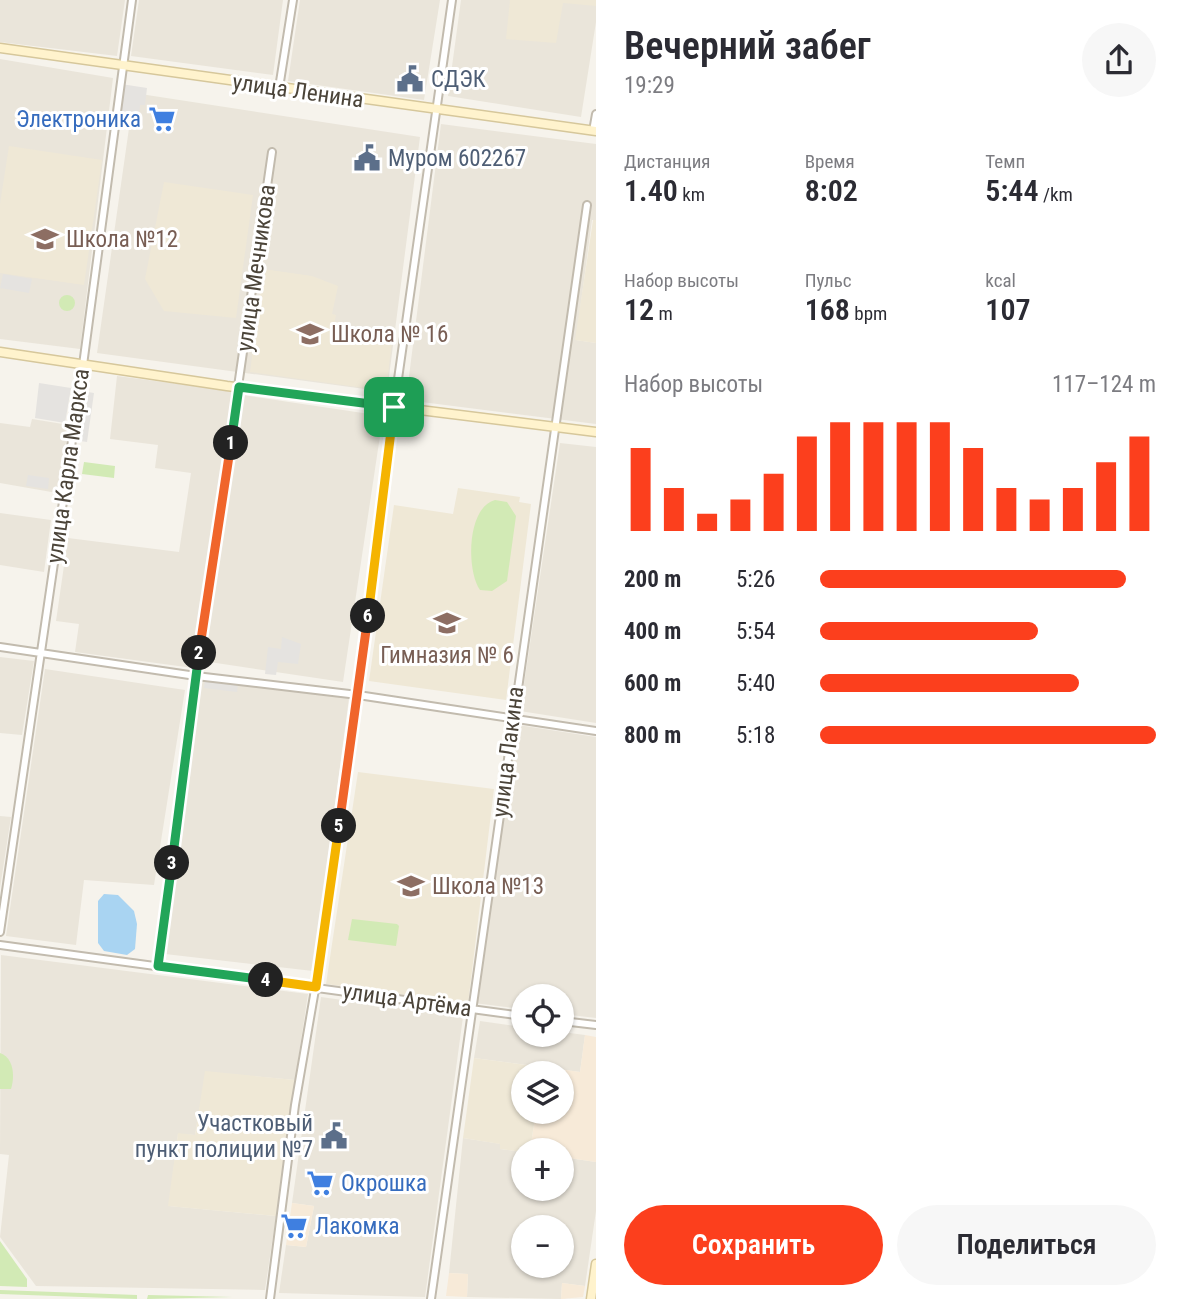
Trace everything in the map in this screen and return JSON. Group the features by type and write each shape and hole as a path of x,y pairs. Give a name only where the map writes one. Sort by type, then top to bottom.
{"street":[{"name":"улица Карла Маркса","path":"0,932 83,365 132,0"},
{"path":"279,88 293,0"},
{"path":"270,1299 295,1105 316,987 358,695 394,407 452,0"},
{"name":"улица Ленина","path":"0,48 595,131"},
{"path":"595,131 596,114"},
{"name":"улица Мечникова","path":"158,966 196,677 272,152"},
{"name":"улица Лакина","path":"431,1299 495,852 511,719 587,205"},
{"path":"0,352 239,387 596,432"},
{"path":"0,647 196,677 358,695 596,732"},
{"name":"улица Артёма","path":"0,944 511,1014"},
{"path":"574,1022 596,1025"},
{"path":"591,1299 596,1264"}],"shaded area":[{"path":"0,0 125,0 117,56 0,42"},
{"path":"139,0 283,0 273,75 131,56"},
{"path":"300,0 440,0 424,100 288,81"},
{"path":"461,0 596,0 596,22 581,117 448,96"},
{"path":"510,0 596,0 596,6 563,3 556,43 506,39"},
{"path":"0,59 113,78 80,349 0,339"},
{"path":"121,84 147,88 145,105 140,105 139,118 116,116"},
{"path":"134,93 420,137 387,392 97,353"},
{"path":"441,124 596,144 596,220 592,220 576,340 596,343 596,424 406,400"},
{"name":"Школа №12","path":"9,146 102,160 84,285 0,273 0,204"},
{"path":"164,182 253,195 236,318 164,311 145,279"},
{"path":"593,220 596,220 596,343 575,340"},
{"name":"Школа № 16","path":"263,269 312,276 338,286 332,314 336,315 334,325 392,341 386,391 250,372"},
{"path":"3,274 32,279 29,293 0,288"},
{"path":"117,376 232,391 193,668 75,652 79,624 56,621 68,538 179,552 191,473 155,468 158,445 110,439"},
{"path":"39,383 71,388 65,423 35,418"},
{"path":"81,391 94,393 87,442 74,440"},
{"path":"243,395 383,416 343,682 203,661"},
{"path":"32,419 69,425 57,493 0,483 0,423 30,427"},
{"path":"560,443 596,447 596,723 520,711"},
{"path":"28,475 49,478 48,489 26,486"},
{"name":"Гимназия № 6","path":"458,488 520,497 519,502 531,504 506,700 369,681 394,505 453,514"},
{"path":"0,513 51,520 44,572 0,565"},
{"path":"282,637 301,644 298,664 278,662 276,675 265,674 268,647 281,649"},
{"path":"0,657 34,661 22,735 0,733"},
{"path":"45,669 185,690 154,885 84,880 76,945 6,936"},
{"path":"200,679 349,698 313,971 165,954"},
{"path":"205,681 238,685 237,692 204,688"},
{"path":"518,725 596,737 596,1018 574,1015 574,984 511,984 511,1008 474,1003"},
{"name":"Школа №13","path":"358,772 494,789 468,1004 326,984"},
{"path":"0,816 11,817 0,888"},
{"path":"1,955 308,994 295,1080 206,1072 195,1135 178,1134 169,1206 276,1216 265,1290 36,1286 0,1237 9,1155 0,1154"},
{"path":"321,997 463,1017 425,1297 279,1293 286,1245 306,1247 314,1206 292,1203"},
{"path":"480,1021 511,1025 511,1047 574,1047 574,1034 585,1035 580,1072 574,1071 574,1061 511,1063 474,1058"},
{"path":"585,1035 596,1037 596,1162 574,1159 574,1138 532,1138 534,1124 574,1124 574,1071 580,1072"},
{"path":"474,1058 511,1063 511,1124 534,1124 532,1138 511,1138 511,1150 500,1149 500,1144 463,1138"},
{"path":"205,1071 295,1080 276,1216 168,1206 178,1133 195,1135"},
{"path":"463,1138 501,1144 500,1149 511,1150 511,1201 574,1201 574,1159 596,1162 596,1211 585,1286 562,1283 561,1299 467,1297 468,1274 449,1273"},
{"path":"292,1203 314,1206 306,1247 286,1245"},
{"path":"449,1273 468,1274 467,1297 446,1296"},
{"path":"562,1283 585,1286 583,1297 561,1299"}],"green space":[{"path":"67,295 75,303 67,311 59,303"},
{"path":"84,462 115,466 114,478 82,474"},
{"path":"495,500 507,502 516,516 507,581 492,591 480,590 472,568 474,526 486,505"},
{"path":"352,919 397,924 396,946 348,940"},
{"path":"0,1053 11,1063 11,1089 0,1089"},
{"path":"0,1241 27,1279 27,1287 0,1286"},
{"path":"0,1290 137,1295 137,1299 0,1294"},
{"path":"148,1295 233,1297 147,1299"}],"water":[{"path":"104,894 118,895 134,911 137,924 135,949 127,955 104,951 98,943 98,901"}],"place":[{"name":"СДЭК","path":"410,79"},
{"name":"Электроника","path":"162,119"},
{"name":"Муром 602267","path":"367,158"},
{"name":"Школа №12","path":"45,239"},
{"name":"Школа № 16","path":"310,334"},
{"name":"Гимназия № 6","path":"447,623"},
{"name":"Школа №13","path":"411,886"},
{"name":"Участковый пункт полиции №7","path":"334,1136"},
{"name":"Окрошка","path":"320,1183"},
{"name":"Лакомка","path":"294,1226"}],"route":[{"path":"239,387 394,407 358,695 316,987 158,966 196,677 239,387"}]}
